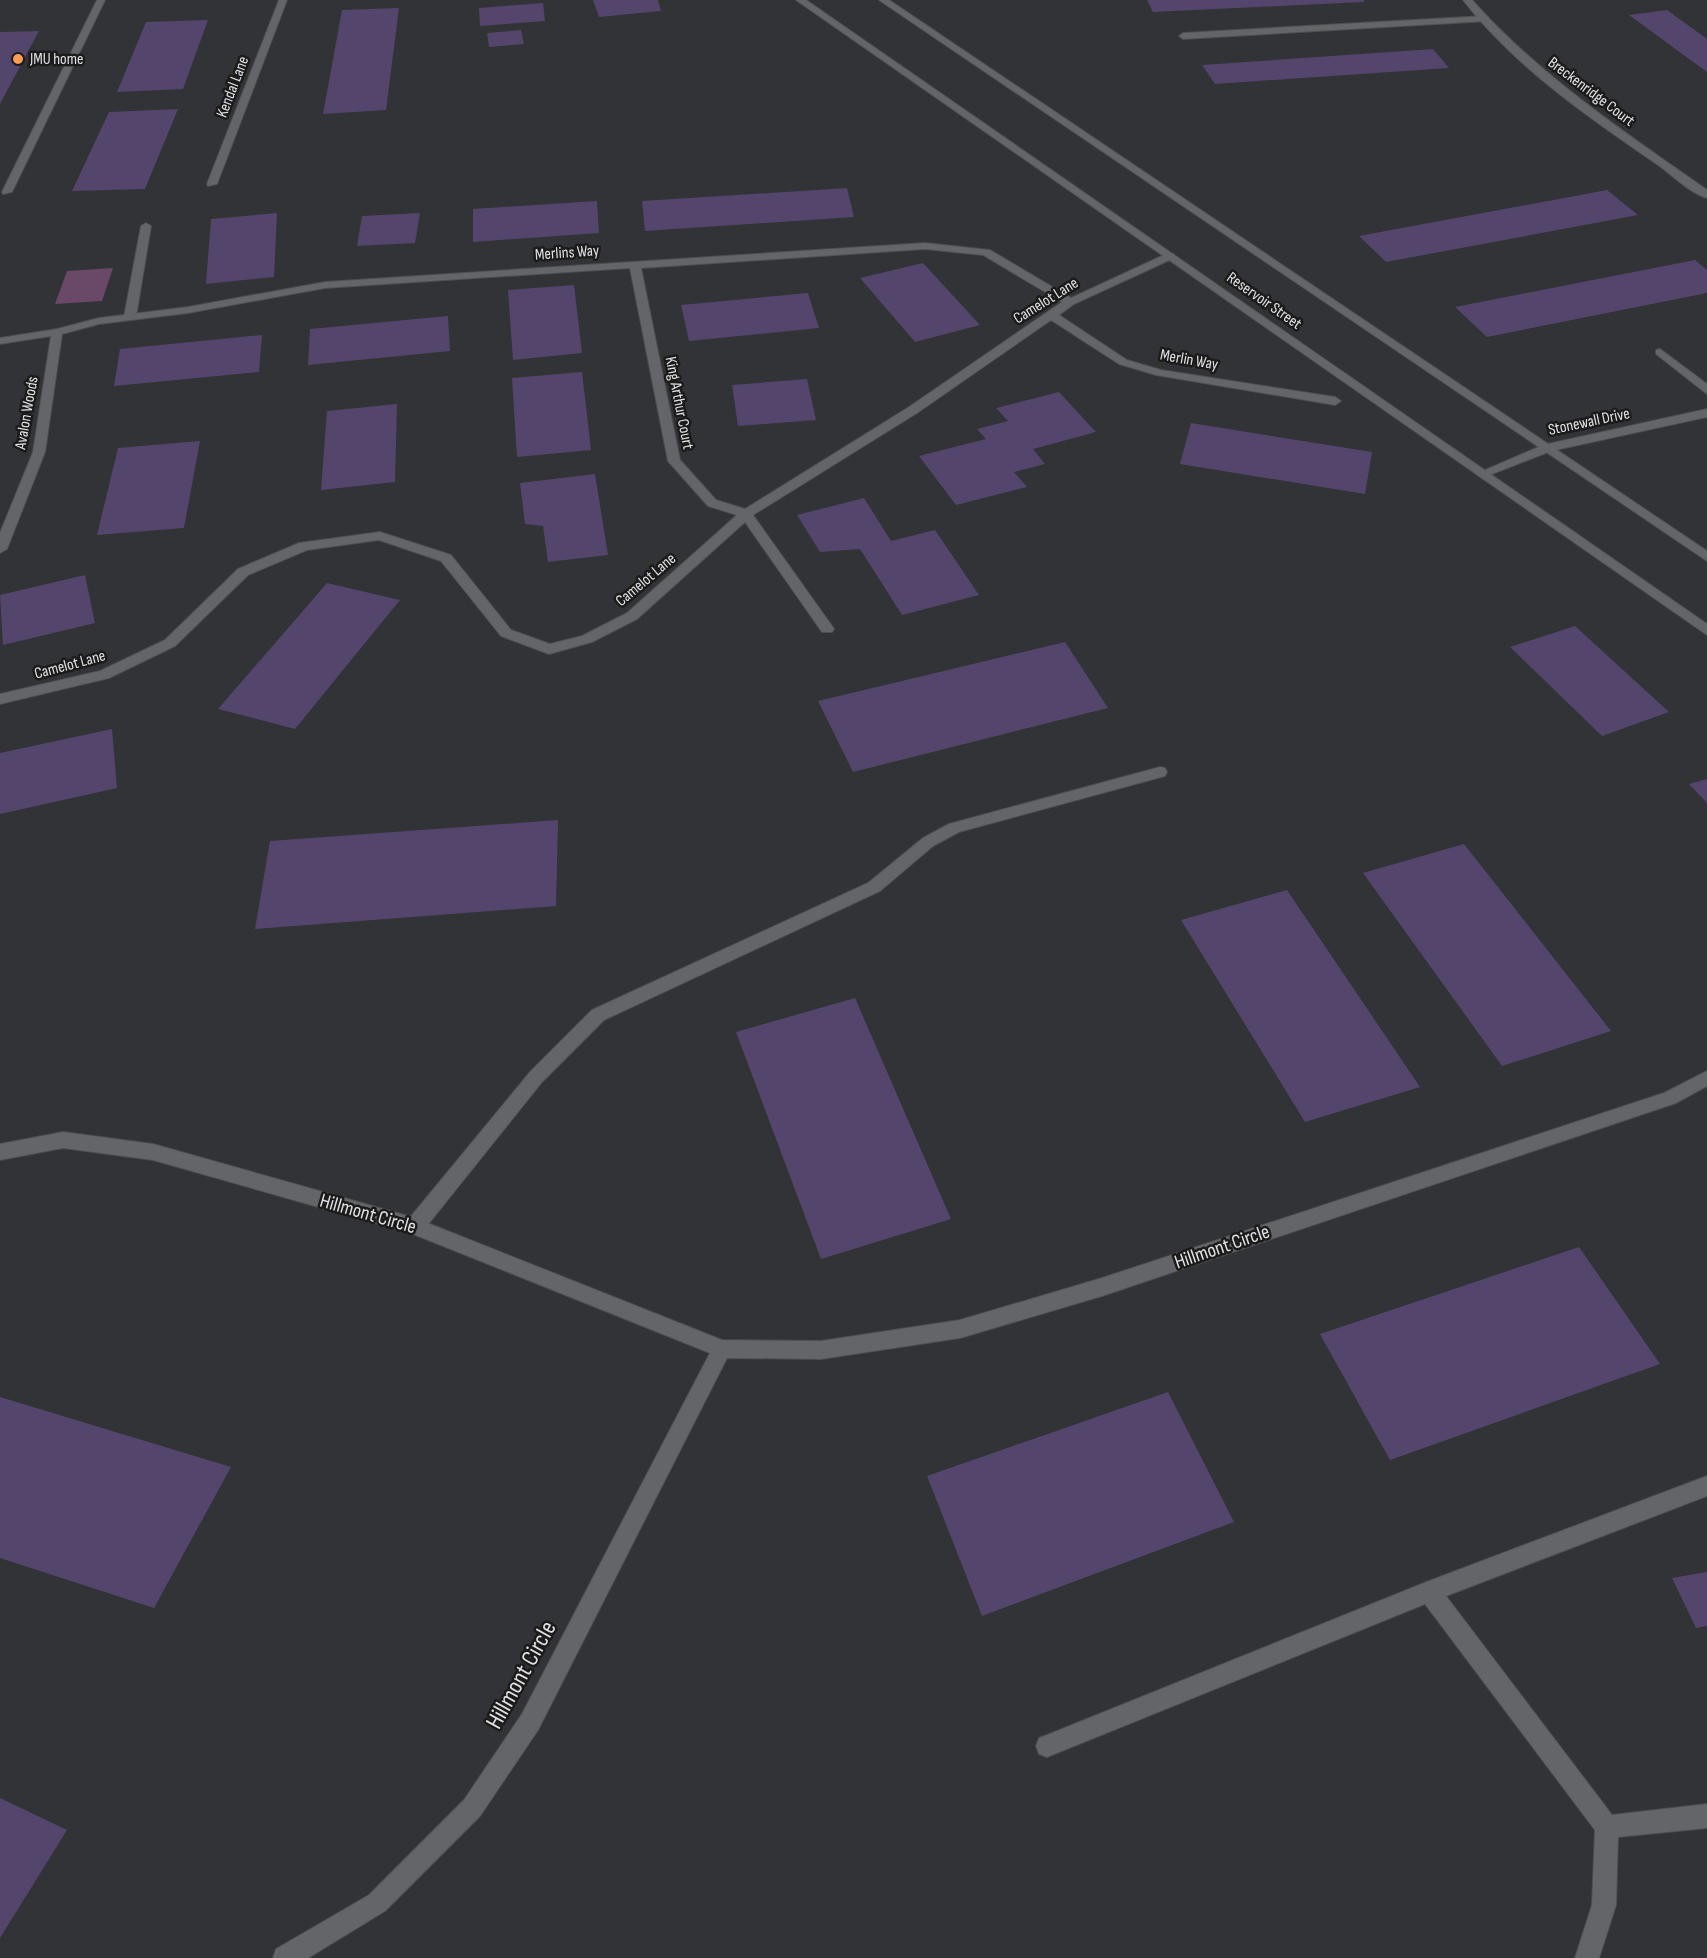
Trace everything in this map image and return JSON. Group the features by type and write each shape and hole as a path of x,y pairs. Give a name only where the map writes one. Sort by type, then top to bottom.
{"street":[{"path":"7,192 100,0"},
{"name":"Kendal Lane","path":"212,184 283,0"},
{"name":"Reservoir Street","path":"800,0 1707,631"},
{"name":"Reservoir Street","path":"883,0 1707,556"},
{"name":"Breckenridge Court","path":"1467,0 1534,68 1599,118 1707,195"},
{"path":"1183,36 1485,19"},
{"path":"130,317 146,226"},
{"name":"Merlins Way","path":"57,332 99,321 188,310 325,285 925,246 986,252 1070,302"},
{"name":"Camelot Lane","path":"0,699 104,675 170,644 243,572 304,546 380,536 446,558 506,633 549,649 587,639 632,616 746,514 913,410 1070,302 1170,256"},
{"name":"King Arthur Court","path":"635,265 674,461 712,503 746,514"},
{"name":"Merlin Way","path":"1051,315 1123,362 1160,373 1335,401"},
{"path":"0,341 57,332"},
{"name":"Avalon Woods","path":"0,549 39,452 57,332"},
{"path":"1660,352 1707,390"},
{"name":"Stonewall Drive","path":"1482,474 1547,448 1707,413"},
{"path":"746,514 827,628"},
{"path":"415,1226 536,1077 598,1015 874,887 928,842 954,828 1160,772"},
{"name":"Hillmont Circle","path":"0,1152 63,1140 153,1152 415,1226 722,1349 821,1350 960,1329 1102,1287 1659,1101 1707,1078"},
{"name":"Hillmont Circle","path":"285,1958 377,1903 472,1808 530,1722 722,1349"},
{"path":"1047,1746 1429,1592 1707,1486"},
{"path":"1429,1592 1607,1827 1604,1905 1587,1958"},
{"path":"1607,1827 1707,1816"}],"shaded area":[{"path":"113,268 102,301 55,304 67,271"}],"building":[{"path":"593,0 658,0 661,11 599,17"},
{"path":"1147,0 1364,0 1364,2 1153,12"},
{"path":"543,3 545,21 480,26 479,8"},
{"path":"399,8 386,110 323,114 342,10"},
{"path":"1667,10 1707,39 1707,72 1629,15"},
{"path":"208,20 183,89 117,92 146,22"},
{"path":"521,30 524,44 489,47 487,33"},
{"path":"39,31 0,104 0,32"},
{"path":"1433,49 1449,68 1215,84 1202,65"},
{"path":"178,109 145,189 72,191 109,112"},
{"path":"847,188 854,217 645,231 642,201"},
{"path":"1607,190 1638,215 1386,262 1359,236"},
{"path":"597,201 599,233 473,242 473,209"},
{"path":"277,213 274,277 206,284 211,219"},
{"path":"420,213 415,243 357,246 362,216"},
{"path":"1695,260 1707,270 1707,293 1487,337 1455,307"},
{"path":"923,263 980,325 915,342 860,278"},
{"path":"574,285 582,353 513,360 508,290"},
{"path":"808,293 819,328 689,341 681,305"},
{"path":"448,316 450,351 308,365 310,329"},
{"path":"262,335 259,372 114,386 120,349"},
{"path":"582,372 591,450 517,457 512,378"},
{"path":"807,379 816,420 738,426 732,385"},
{"path":"1059,392 1096,432 1033,449 1045,464 1014,472 1027,487 956,505 919,456 986,439 977,429 1008,421 996,408"},
{"path":"397,404 395,482 321,490 327,411"},
{"path":"1191,423 1372,452 1365,494 1180,464"},
{"path":"200,441 184,528 97,535 118,448"},
{"path":"595,474 608,555 548,562 543,526 525,524 520,483"},
{"path":"864,498 891,541 935,530 979,595 902,615 860,549 820,552 797,515"},
{"path":"85,575 95,623 3,645 0,595"},
{"path":"327,583 400,600 295,729 218,709"},
{"path":"1575,626 1669,712 1602,736 1510,647"},
{"path":"1065,642 1108,708 853,772 818,701"},
{"path":"112,729 117,788 0,814 0,753"},
{"path":"1707,779 1707,803 1689,784"},
{"path":"558,820 556,906 255,929 270,841"},
{"path":"1464,844 1611,1031 1502,1066 1363,873"},
{"path":"1287,890 1420,1087 1305,1122 1181,920"},
{"path":"855,998 951,1219 821,1259 736,1032"},
{"path":"1579,1247 1660,1364 1390,1460 1320,1334"},
{"path":"1168,1392 1234,1522 982,1616 927,1476"},
{"path":"0,1397 231,1467 154,1608 0,1558"},
{"path":"1707,1572 1707,1626 1696,1628 1672,1578"},
{"path":"0,1798 67,1830 0,1938"}],"place":[{"name":"JMU home","path":"18,59"}]}
